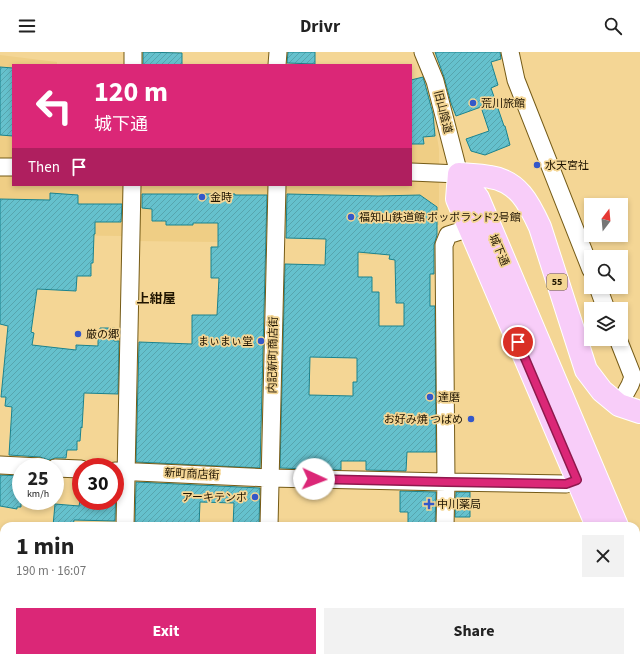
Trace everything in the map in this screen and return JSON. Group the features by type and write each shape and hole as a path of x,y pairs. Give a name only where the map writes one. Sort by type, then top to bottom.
{"main road":[{"name":"城下通","path":"459,174 457,199 586,477 614,522"},
{"name":"城下通","path":"459,174 478,198 586,477 596,522"},
{"name":"55","path":"459,174 490,176 500,179 510,184 523,196 532,208 540,226 586,370 602,391 619,405 640,412"}],"street":[{"path":"133,52 133,64"},
{"path":"277,64 278,52"},
{"name":"旧山陰道","path":"424,52 435,81 459,174"},
{"path":"510,52 516,80 584,252"},
{"path":"0,167 12,167"},
{"path":"412,172 459,174"},
{"path":"121,458 132,186"},
{"name":"内記新町商店街","path":"269,522 277,186"},
{"path":"445,522 444,245 448,235 470,228"},
{"path":"619,405 633,377 621,346"},
{"path":"0,465 12,466"},
{"name":"新町商店街","path":"124,471 270,478 566,484 586,477"},
{"path":"124,510 125,522"}],"shaded area":[{"path":"0,55 57,62 57,64 12,64 12,186 412,186 412,111 433,112 439,149 439,225 376,225 376,255 360,255 360,240 341,224 279,223 268,228 217,228 217,242 135,241 122,236 45,235 0,244"}],"building":[{"path":"143,52 182,53 182,64 143,64"},
{"path":"288,52 315,52 315,64 287,63"},
{"path":"435,52 500,52 501,59 491,62 498,85 491,88 505,126 510,145 485,155 471,151 466,139 489,131 481,107 456,116"},
{"path":"0,67 12,68 12,136 0,135"},
{"path":"423,77 433,114 435,136 423,137 424,144 412,144 412,80"},
{"path":"50,193 78,195 78,204 122,204 121,222 95,222 91,276 77,276 76,291 37,289 31,332 34,333 32,345 76,350 76,345 98,346 98,335 100,335 100,328 115,328 114,341 119,341 118,394 84,393 80,441 77,441 77,450 67,450 66,458 9,455 12,407 5,406 6,397 1,397 8,326 0,324 0,199 50,200"},
{"path":"142,194 267,195 260,468 136,462 139,342 192,344 192,315 217,315 219,278 211,278 211,247 218,247 218,223 166,225 166,221 152,221 152,209 142,208"},
{"path":"287,194 378,196 420,195 437,207 437,235 434,245 434,274 430,274 430,306 435,306 436,452 407,452 406,471 366,470 366,461 341,461 341,470 280,468 285,264 325,265 326,239 286,238","holes":["358,252 390,255 389,259 395,260 396,303 404,303 404,326 379,326 379,292 372,292 372,277 358,277","310,357 357,358 357,382 353,382 353,396 309,395"]},
{"path":"0,475 12,476 12,508 0,506"},
{"path":"136,482 260,488 259,522 233,522 234,503 200,502 199,522 135,522"},
{"path":"400,491 436,492 435,522 408,522 408,512 400,512"},
{"path":"456,492 470,492 470,517 455,517"},
{"path":"64,505 72,505 72,510 115,510 115,521 74,520 74,522 53,522 54,510 64,510"}],"place":[{"name":"荒川旅館","path":"473,103"},
{"name":"水天宮社","path":"537,165"},
{"name":"金時","path":"202,197"},
{"name":"福知山鉄道館 ポッポランド2号館","path":"351,217"},
{"name":"厳の郷","path":"78,334"},
{"name":"まぃまぃ堂","path":"261,341"},
{"name":"達磨","path":"430,397"},
{"name":"お好み焼 つばめ","path":"471,419"},
{"name":"アーキテンポ","path":"255,497"},
{"name":"中川薬局","path":"429,504"}],"district":[{"name":"上紺屋","path":"156,299"}],"route":[{"path":"314,479 566,484 577,480 518,342"}]}
